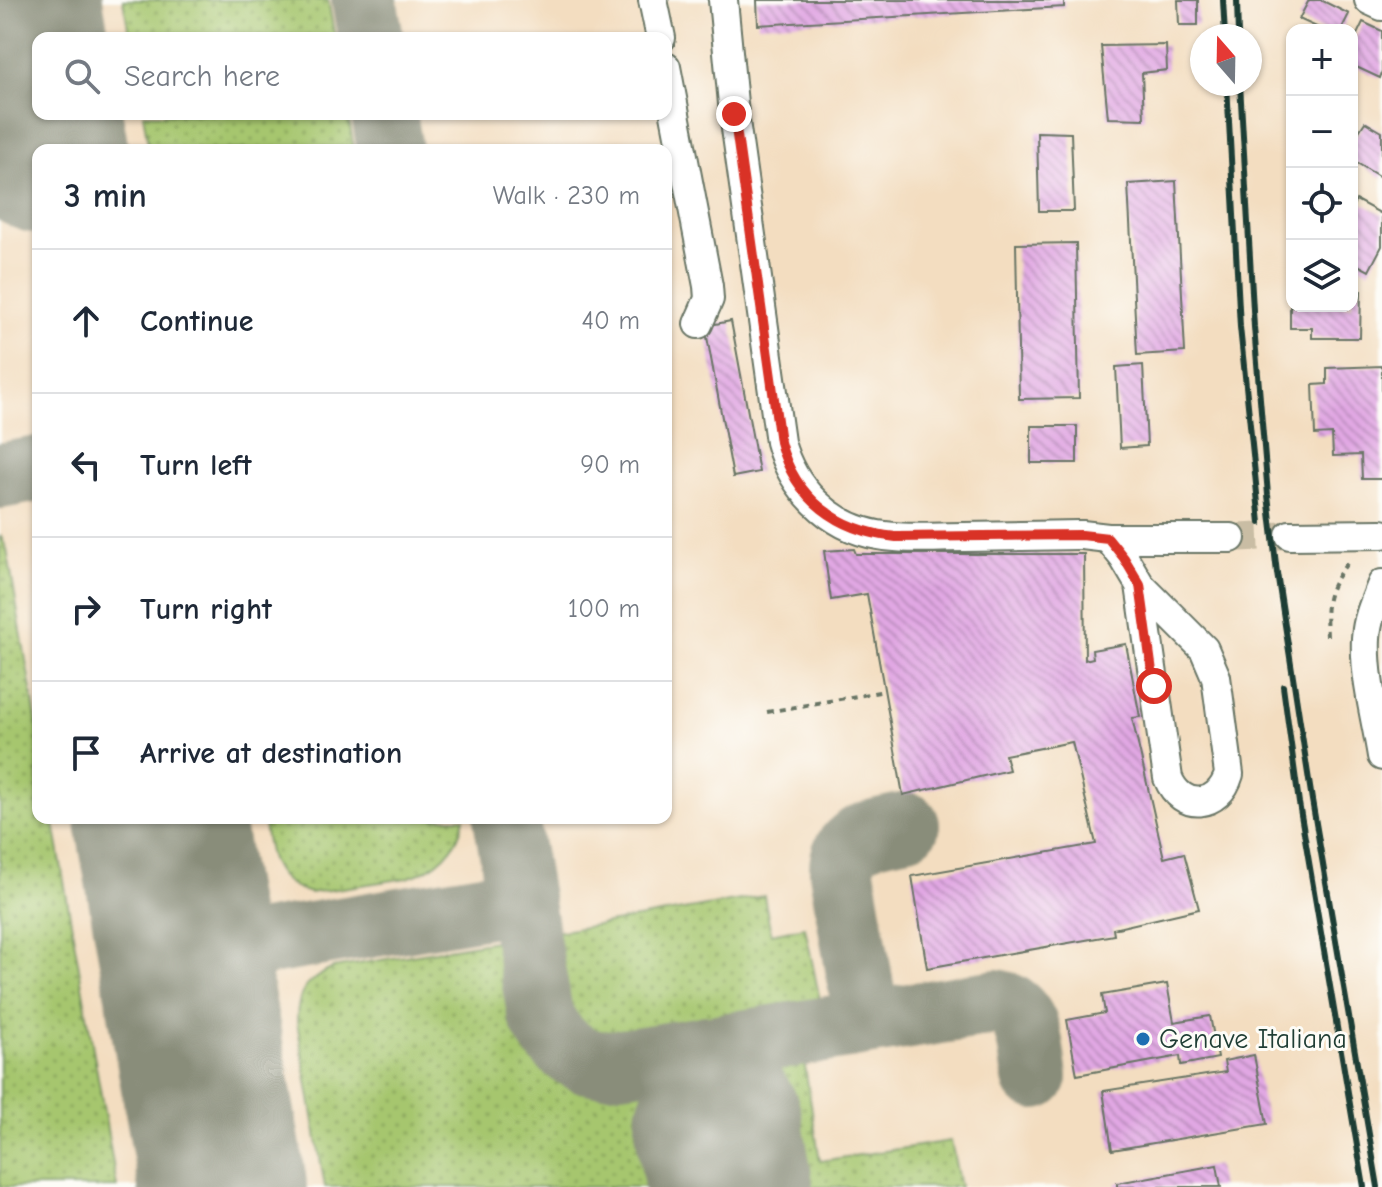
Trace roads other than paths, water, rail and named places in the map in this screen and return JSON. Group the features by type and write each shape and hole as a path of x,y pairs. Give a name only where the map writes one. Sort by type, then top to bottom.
{"street":[{"path":"653,0 660,32"},
{"path":"723,0 734,114 780,442 788,466 814,502 861,531 896,537 1082,535 1108,538 1231,538"},
{"path":"1369,0 1382,6"},
{"path":"672,98 708,286 709,299 698,324"},
{"path":"1290,535 1377,534"},
{"path":"1108,538 1140,585 1204,649 1216,677 1229,774 1221,792 1213,798 1203,801 1185,799 1172,787 1168,778 1140,585"},
{"path":"1382,584 1366,635 1366,660 1382,756"}],"tunnel":[{"path":"1231,538 1290,535"}],"railway":[{"path":"1223,0 1224,24"},
{"path":"1237,0 1238,24"},
{"path":"1228,96 1240,327 1260,523"},
{"path":"1241,96 1254,327 1277,573 1378,1187"},
{"path":"1283,686 1299,803 1364,1187"}],"place":[{"name":"Genave Italiana","path":"1143,1039"}]}
